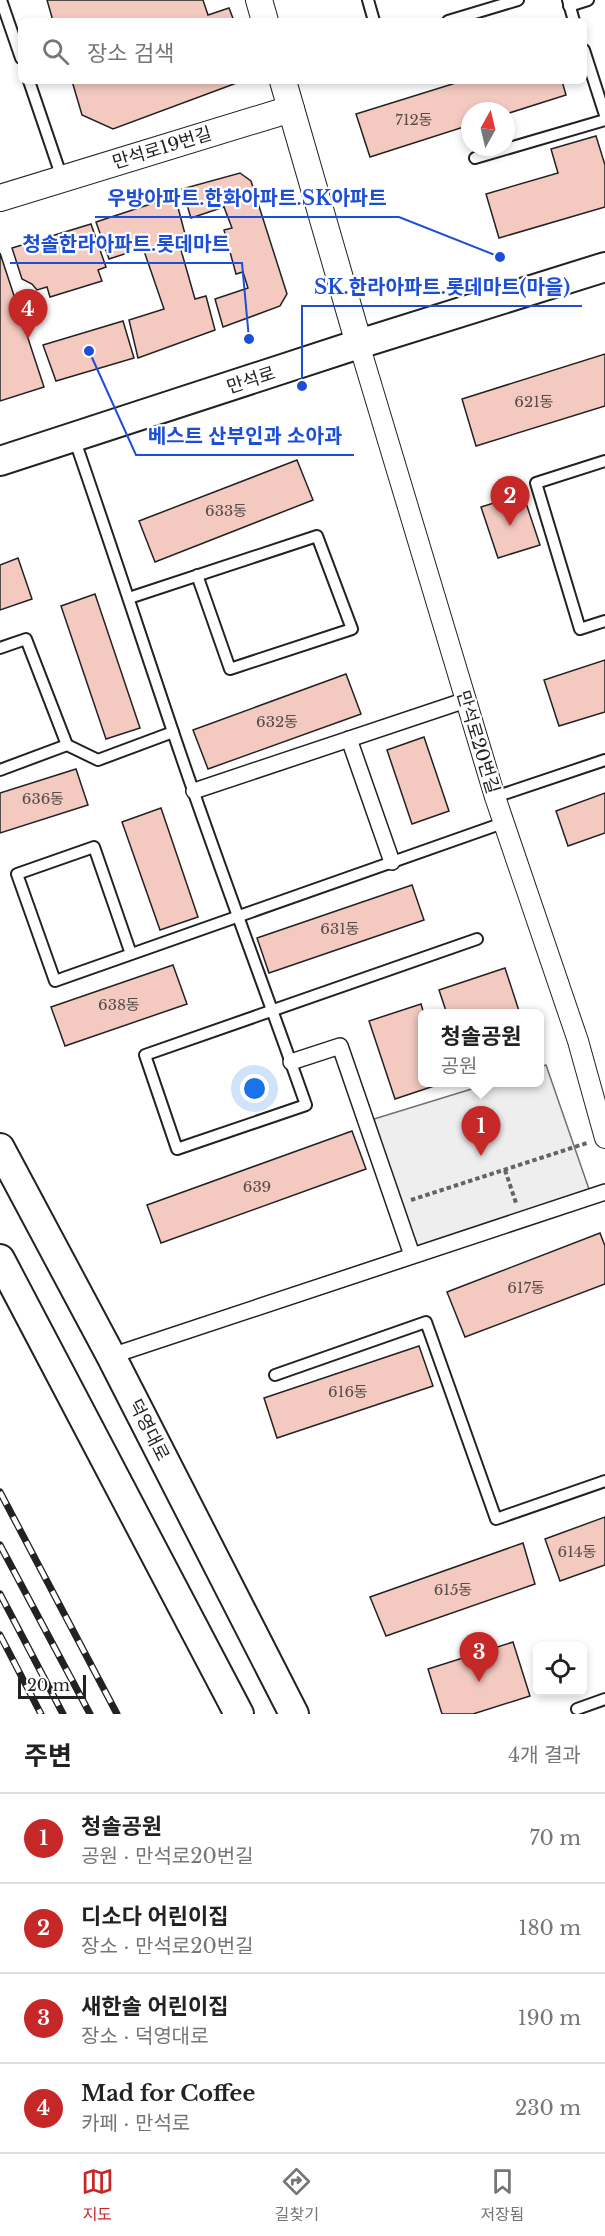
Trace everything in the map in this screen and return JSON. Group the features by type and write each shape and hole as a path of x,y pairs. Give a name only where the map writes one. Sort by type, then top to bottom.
{"main road":[{"name":"만석로","path":"0,461 605,267"},
{"name":"덕영대로","path":"0,1148 111,1356 294,1714"},
{"path":"0,1259 239,1714"}],"street":[{"path":"259,0 264,18"},
{"path":"284,84 359,344"},
{"name":"만석로19번길","path":"0,198 291,109"},
{"name":"만석로20번길","path":"359,344 503,823 578,1041 605,1138"},
{"path":"194,791 466,700"},
{"path":"349,739 392,862"},
{"path":"291,1062 340,1046 412,1255"},
{"path":"111,1356 605,1192"}],"lane":[{"path":"1,0 18,49"},
{"path":"368,0 373,18"},
{"path":"457,18 504,2 518,0"},
{"path":"573,18 568,3 588,0"},
{"path":"587,58 602,97 605,115"},
{"path":"30,84 62,178"},
{"path":"476,158 605,120"},
{"path":"74,438 173,732 238,917 273,1011 306,1105 177,1149 145,1055 273,1011 477,939"},
{"path":"605,461 536,483 580,629 605,621"},
{"path":"129,598 197,575 317,536 352,629 230,669 197,575"},
{"path":"0,648 26,639 67,745 98,760 173,732"},
{"path":"0,770 67,745"},
{"path":"495,797 605,760"},
{"path":"131,954 94,847 17,874 55,981 503,823"},
{"path":"275,1375 426,1322 496,1519 605,1481"},
{"path":"577,1709 605,1699"}],"path":[{"path":"395,1205 605,1138"},
{"path":"505,1170 521,1219"}],"shaded area":[{"path":"546,1065 590,1192 414,1250 374,1119 478,1087 544,1087 544,1066"}],"building":[{"path":"47,0 203,0 208,15 229,8 233,18 52,18"},
{"path":"73,84 234,84 113,129 82,115"},
{"path":"452,84 563,84 566,95 515,111 515,102 461,102 461,128 370,157 356,114"},
{"path":"596,136 605,165 605,207 499,238 486,194 558,173 551,149"},
{"path":"240,173 251,181 287,294 280,306 223,327 215,299 248,288 243,272 236,274 224,230 232,228 224,207 191,218 182,189"},
{"path":"175,196 185,234 177,236 195,299 206,296 215,330 138,358 129,320 164,309 143,248 109,259 96,222"},
{"path":"91,224 106,267 98,270 102,281 50,297 47,287 37,290 32,284 22,279 12,248"},
{"path":"0,253 44,387 0,401"},
{"path":"123,321 134,358 56,381 43,345"},
{"path":"605,354 605,406 476,446 462,399"},
{"path":"297,460 313,500 155,562 139,521"},
{"path":"523,494 540,545 498,558 481,507"},
{"path":"18,558 32,599 0,610 0,565"},
{"path":"95,594 140,728 106,739 61,606"},
{"path":"605,660 605,712 559,726 544,680"},
{"path":"346,674 361,714 208,769 193,730"},
{"path":"424,737 449,811 412,824 387,750"},
{"path":"76,769 88,805 0,833 0,793"},
{"path":"605,793 605,833 568,846 556,811"},
{"path":"161,808 198,917 160,930 122,822"},
{"path":"412,885 424,920 269,973 257,938"},
{"path":"173,965 187,1004 65,1046 51,1007"},
{"path":"505,968 518,1009 445,1009 439,990"},
{"path":"421,1004 422,1009 418,1009 418,1087 431,1087 395,1099 369,1021"},
{"path":"352,1131 366,1169 161,1243 147,1205"},
{"path":"600,1233 605,1246 605,1284 465,1337 447,1292"},
{"path":"419,1346 433,1386 277,1438 264,1398"},
{"path":"605,1517 605,1565 560,1581 545,1539"},
{"path":"523,1543 535,1584 386,1636 370,1597"},
{"path":"513,1642 530,1696 473,1714 442,1714 428,1669"}],"railway":[{"path":"0,1492 117,1714"},
{"path":"0,1545 90,1714"},
{"path":"0,1594 63,1714"},
{"path":"0,1635 41,1714"}],"place":[{"name":"우방아파트.한화아파트.SK아파트","path":"500,257"},
{"name":"Mad for Coffee","path":"28,339"},
{"name":"청솔한라아파트.롯데마트","path":"249,339"},
{"name":"베스트 산부인과 소아과","path":"89,351"},
{"name":"SK.한라아파트.롯데마트(마을)","path":"302,386"},
{"name":"디소다 어린이집","path":"510,526"},
{"name":"청솔공원","path":"481,1156"},
{"name":"새한솔 어린이집","path":"479,1682"}]}
